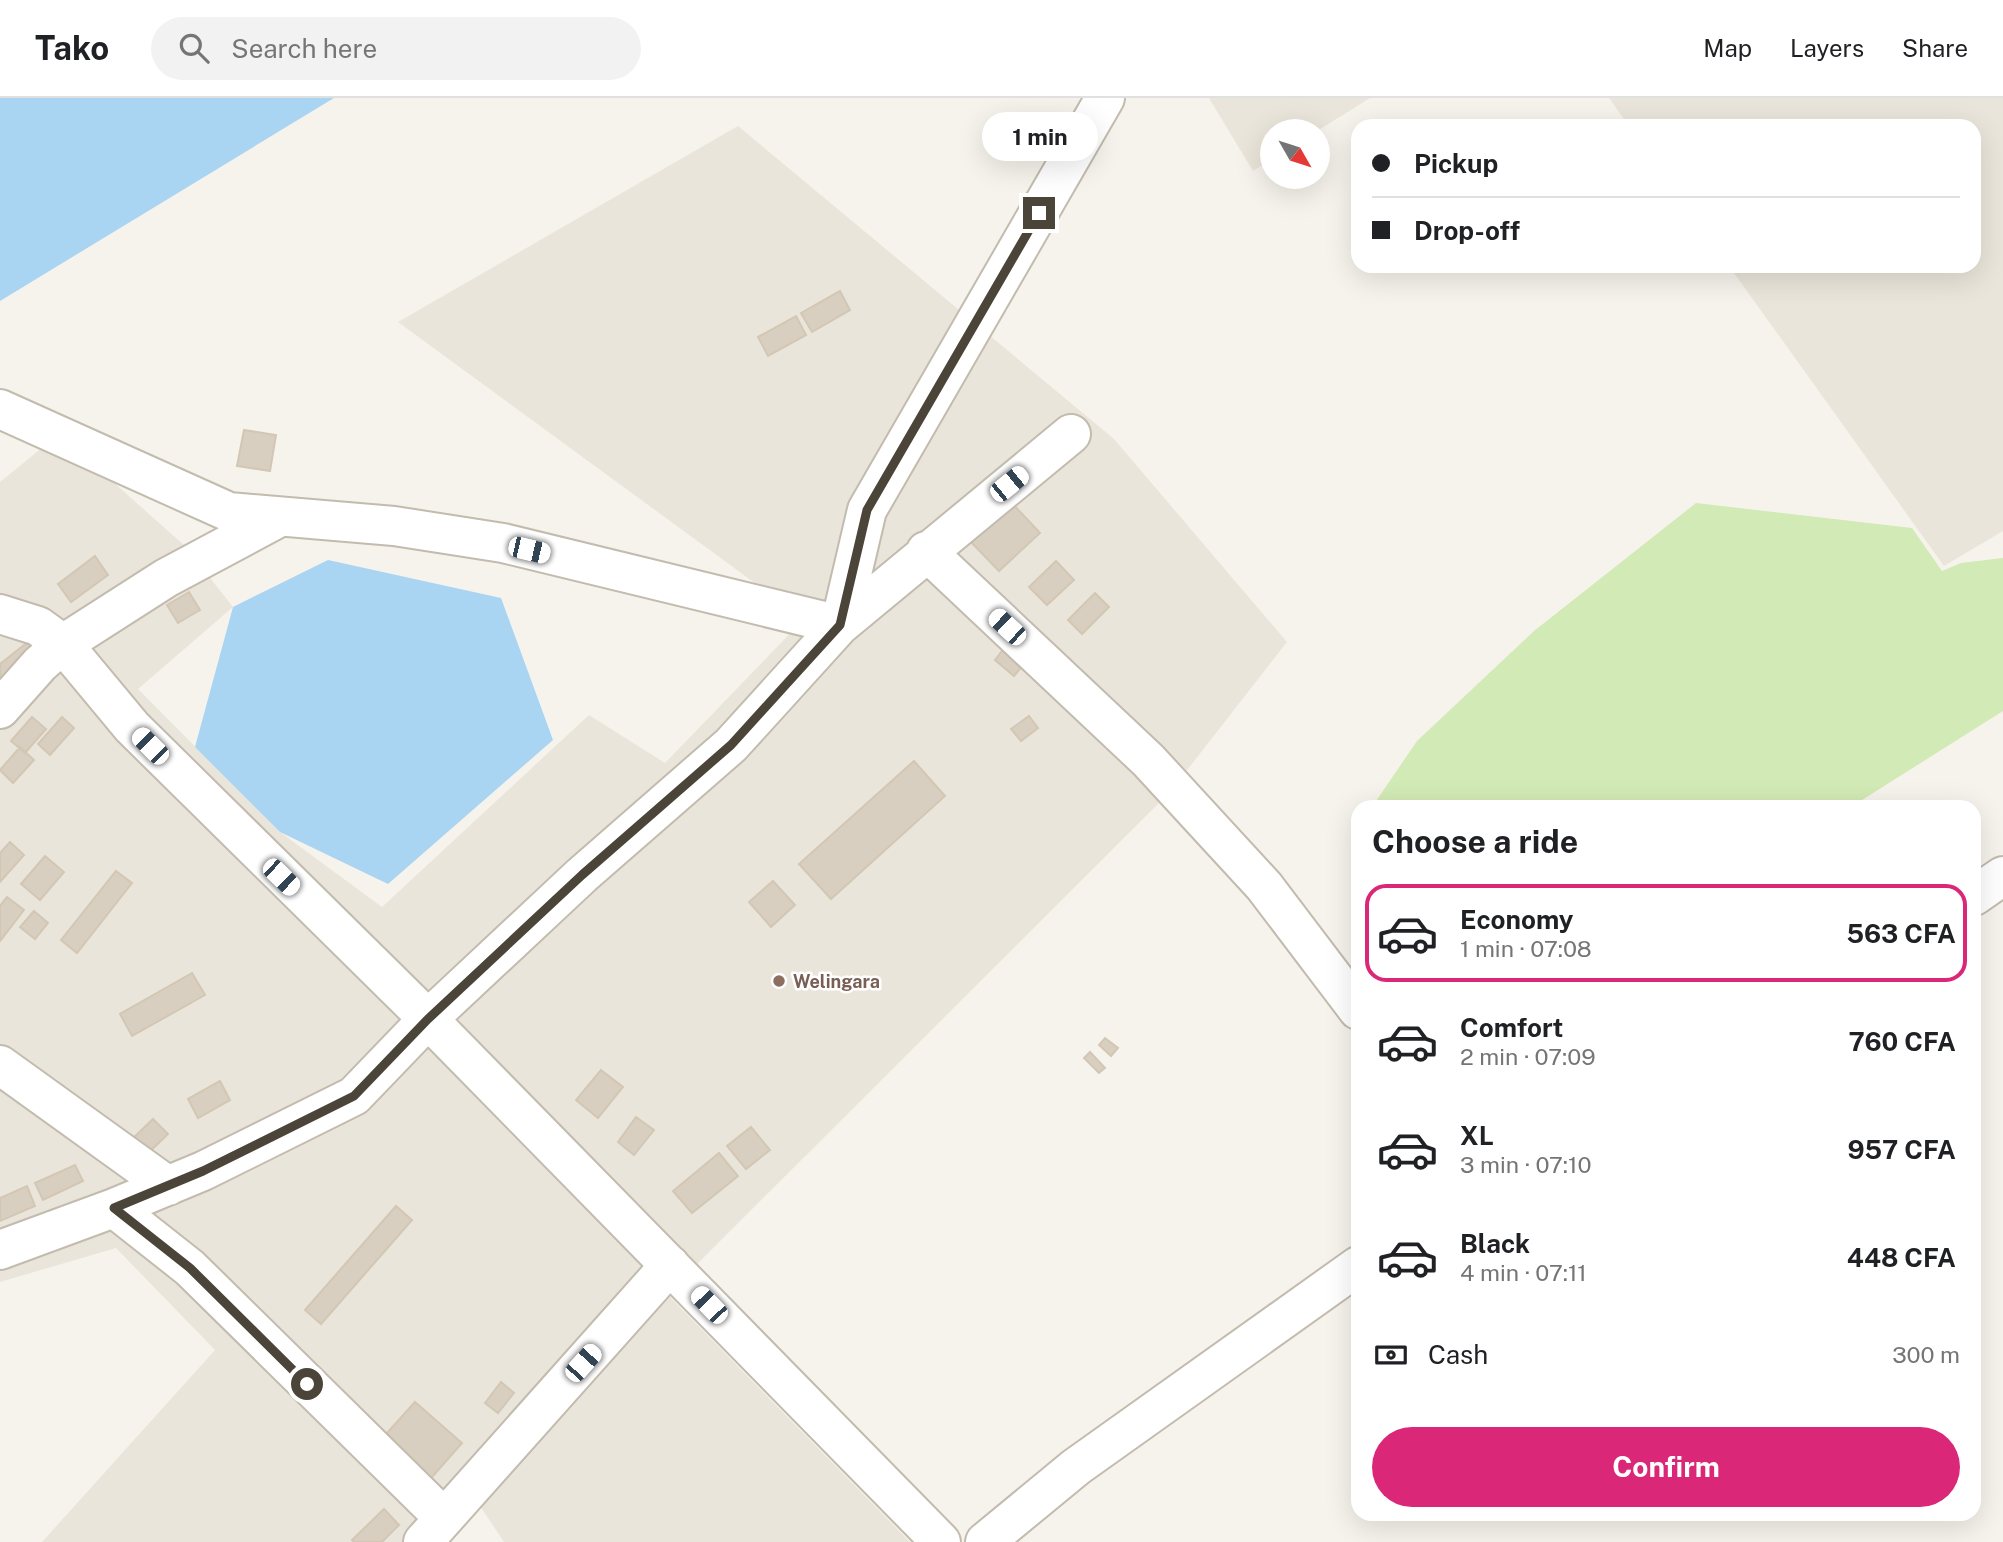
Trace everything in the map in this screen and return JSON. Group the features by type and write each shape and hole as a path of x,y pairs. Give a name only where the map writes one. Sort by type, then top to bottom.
{"street":[{"path":"840,625 867,510 1105,98"},
{"path":"0,409 229,512 394,526 503,543 840,625"},
{"path":"0,1250 114,1208 203,1171 354,1096 428,1019 582,875 731,745 840,625 926,551 1072,434"},
{"path":"0,709 40,664 63,644 166,578 280,517"},
{"path":"926,551 1148,760 1264,886 1351,1001"},
{"path":"0,614 38,626 63,644 132,727 428,1019 941,1542"},
{"path":"1981,891 2003,876"},
{"path":"0,1065 168,1186"},
{"path":"114,1208 190,1268 434,1530 670,1265"},
{"path":"985,1542 1076,1467 1351,1271"}],"shaded area":[{"path":"1209,98 1370,98 1330,123 1330,119 1260,119 1260,167 1253,171"},
{"path":"1609,98 2003,98 2003,531 1944,566 1734,273 1981,273 1981,119 1624,119"},
{"path":"738,126 1114,439 1287,642 1170,792 667,1294 910,1542 504,1542 478,1503 437,1542 42,1542 215,1350 116,1248 0,1282 0,482 59,434 185,546 233,607 138,689 280,832 382,907 589,715 665,763 804,619 398,322"}],"green space":[{"path":"1696,503 1912,528 1942,571 1961,563 2003,558 2003,711 1862,800 1377,800 1417,741 1534,631"}],"water":[{"path":"0,98 334,98 0,301"},
{"path":"328,560 501,598 553,740 388,884 280,832 195,747 233,607"}],"building":[{"path":"840,291 850,310 812,332 801,313"},
{"path":"796,316 806,335 768,356 758,337"},
{"path":"244,430 276,435 270,471 237,466"},
{"path":"1010,501 1040,533 999,571 969,540"},
{"path":"95,556 108,575 71,602 58,584"},
{"path":"1056,561 1074,580 1047,605 1029,587"},
{"path":"189,592 200,610 178,623 167,605"},
{"path":"1095,593 1109,607 1082,634 1068,620"},
{"path":"28,642 36,652 1,680 0,664"},
{"path":"1008,643 1028,659 1014,676 995,660"},
{"path":"1029,716 1038,728 1021,741 1011,729"},
{"path":"32,717 46,729 25,753 11,741"},
{"path":"62,717 74,728 50,755 38,744"},
{"path":"20,747 34,760 13,783 0,770"},
{"path":"914,761 945,796 831,899 799,864"},
{"path":"10,842 24,855 0,882 0,853"},
{"path":"45,856 64,872 40,900 21,884"},
{"path":"116,871 132,883 77,953 61,940"},
{"path":"773,881 795,905 771,927 749,902"},
{"path":"7,897 24,910 0,941 0,906"},
{"path":"34,911 48,923 35,939 20,927"},
{"path":"192,973 205,995 132,1036 120,1014"},
{"path":"1105,1038 1118,1048 1111,1056 1099,1045"},
{"path":"1090,1052 1105,1068 1099,1073 1084,1058"},
{"path":"601,1070 623,1087 598,1118 576,1100"},
{"path":"220,1081 230,1100 198,1118 188,1099"},
{"path":"636,1117 654,1130 634,1155 618,1142"},
{"path":"153,1119 168,1134 143,1158 128,1143"},
{"path":"751,1127 770,1150 746,1169 727,1146"},
{"path":"719,1153 738,1176 692,1213 673,1191"},
{"path":"75,1165 83,1181 43,1200 35,1183"},
{"path":"27,1186 35,1206 0,1221 0,1198"},
{"path":"396,1206 412,1220 321,1324 305,1310"},
{"path":"501,1382 514,1393 498,1413 485,1403"},
{"path":"415,1402 462,1443 425,1485 378,1443"},
{"path":"384,1509 399,1525 382,1542 354,1542 352,1540"}],"place":[{"name":"Welingara","path":"779,981"}],"route":[{"path":"307,1384 190,1268 114,1208 203,1171 354,1096 428,1019 582,875 731,745 840,625 867,510 1039,213"}]}
